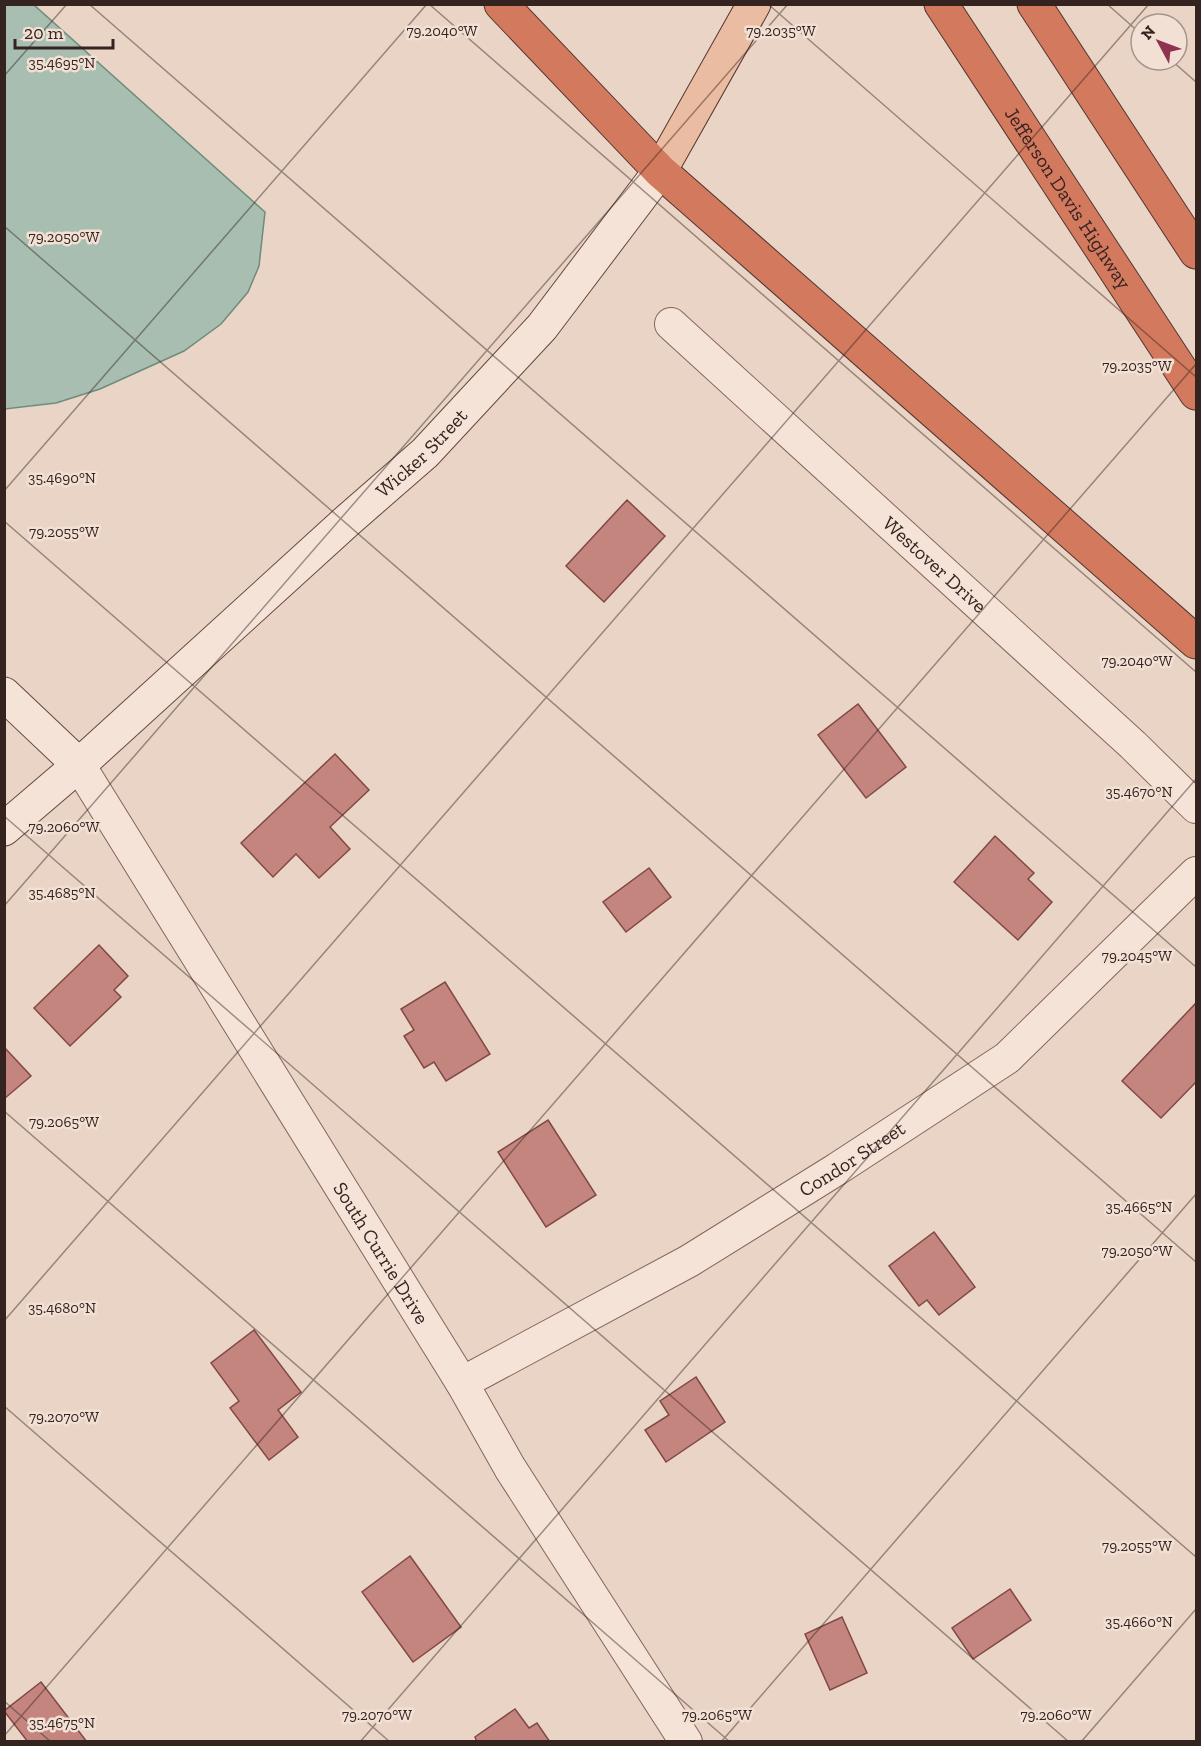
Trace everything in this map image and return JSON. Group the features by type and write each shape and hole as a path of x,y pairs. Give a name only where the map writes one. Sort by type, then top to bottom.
{"highway":[{"path":"501,4 660,171 1197,642"},
{"name":"Jefferson Davis Highway","path":"941,4 1197,393"},
{"path":"1034,4 1197,252"}],"main road":[{"name":"Wicker Street","path":"4,829 79,765 425,453 542,327 660,171 754,4"},
{"path":"4,694 79,765"}],"street":[{"name":"Westover Drive","path":"671,324 1133,745 1197,807"},
{"name":"South Currie Drive","path":"79,765 462,1383 510,1468 686,1742"},
{"name":"Condor Street","path":"462,1383 689,1261 837,1169 1007,1058 1197,873"}],"shaded area":[{"path":"4,5 34,5 265,212 259,266 248,292 221,324 184,351 100,389 56,403 5,409"}],"building":[{"path":"627,500 665,536 604,602 566,566"},
{"path":"858,704 906,767 866,798 818,735"},
{"path":"335,754 369,790 330,827 350,849 319,878 296,854 273,877 241,843"},
{"path":"995,836 1034,873 1028,879 1052,902 1018,940 954,882"},
{"path":"649,868 671,897 626,932 603,902"},
{"path":"99,945 128,976 114,990 121,997 70,1046 34,1008"},
{"path":"445,982 490,1054 446,1081 434,1062 424,1068 404,1036 414,1030 401,1009"},
{"path":"1196,1003 1196,1082 1161,1118 1122,1081"},
{"path":"4,1047 31,1076 4,1099"},
{"path":"548,1120 596,1195 546,1227 498,1152"},
{"path":"934,1232 975,1287 939,1315 927,1300 919,1306 889,1266"},
{"path":"254,1330 301,1392 278,1410 298,1437 269,1460 230,1408 239,1401 211,1363"},
{"path":"696,1377 725,1422 666,1462 645,1430 669,1415 660,1401"},
{"path":"410,1556 461,1627 413,1662 362,1592"},
{"path":"1010,1589 1031,1620 973,1659 952,1628"},
{"path":"842,1617 867,1673 830,1690 805,1634"},
{"path":"41,1682 87,1742 28,1742 4,1711"},
{"path":"515,1709 529,1728 537,1723 550,1742 477,1742 475,1737"}]}
